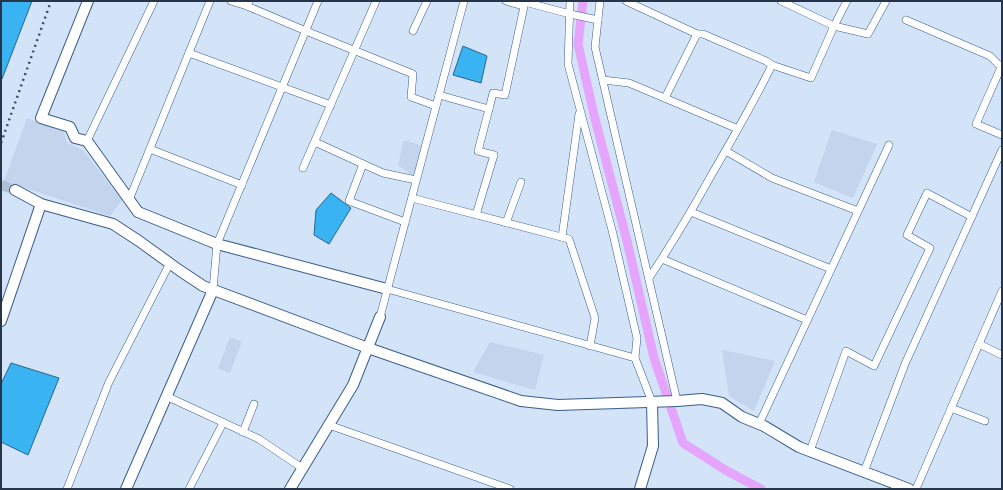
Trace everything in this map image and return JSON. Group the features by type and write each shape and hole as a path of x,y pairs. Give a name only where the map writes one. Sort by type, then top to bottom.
{"street":[{"path":"88,1 41,118 70,127 75,138 87,142 138,212 217,244 387,289 635,358"},
{"path":"87,142 154,1"},
{"path":"129,200 210,1"},
{"path":"231,1 248,3 306,31 413,74 411,97 436,106"},
{"path":"126,489 213,290 217,244 318,1"},
{"path":"303,168 376,1"},
{"path":"413,31 427,1"},
{"path":"290,489 352,385 380,317 464,1"},
{"path":"506,1 523,6"},
{"path":"570,1 568,64 613,234 637,338 635,358 652,402 653,446 640,489"},
{"path":"600,1 596,47 677,401"},
{"path":"626,1 697,34 703,34 772,65 811,78 847,1"},
{"path":"784,2 834,26 868,34 886,1"},
{"path":"476,215 494,155 478,151 493,93 505,95 525,2 598,20"},
{"path":"906,20 990,56 1002,67 976,124 1002,135"},
{"path":"665,98 697,34"},
{"path":"189,53 283,86 331,105"},
{"path":"649,278 691,212 752,106 772,65"},
{"path":"603,80 629,83 738,129"},
{"path":"439,95 489,108"},
{"path":"562,237 580,110"},
{"path":"315,142 383,173 416,180"},
{"path":"759,424 889,145"},
{"path":"150,149 242,185"},
{"path":"864,472 905,364 1002,150"},
{"path":"726,151 772,178 858,211"},
{"path":"363,164 349,201 405,222"},
{"path":"506,222 521,182"},
{"path":"15,190 41,204 113,224 139,240 170,264 203,286 368,348 521,401 558,405 702,399 722,403 742,418 759,424 799,447 909,489"},
{"path":"810,451 846,351 874,366 930,248 907,235 927,193 972,217"},
{"path":"412,198 569,239 595,318 590,346"},
{"path":"1,321 41,204"},
{"path":"691,212 831,269"},
{"path":"662,259 807,320"},
{"path":"67,489 110,382 170,264"},
{"path":"916,489 1002,291"},
{"path":"979,344 1002,355"},
{"path":"166,396 260,439 302,468"},
{"path":"243,432 254,404"},
{"path":"951,408 985,421"},
{"path":"189,489 223,423"},
{"path":"329,424 506,488"}],"shaded area":[{"path":"27,118 64,132 67,143 83,150 122,200 110,216 4,181"},
{"path":"832,130 877,144 853,198 814,182"},
{"path":"404,140 424,146 413,176 398,165"},
{"path":"230,337 242,342 230,373 218,368"},
{"path":"490,342 544,355 535,390 473,372"},
{"path":"722,350 775,361 754,411 729,396"}],"building":[{"path":"1,1 32,1 2,79 1,79"},
{"path":"463,46 487,56 481,83 453,75"},
{"path":"331,193 351,208 329,244 314,235 316,210"},
{"path":"11,363 59,378 28,455 1,442 1,384"}],"waterway":[{"path":"583,1 578,44 594,115 627,241 654,358 683,443 727,471 761,489"}],"tunnel":[{"path":"1,185 15,190"}],"railway":[{"path":"1,143 51,1"}]}
